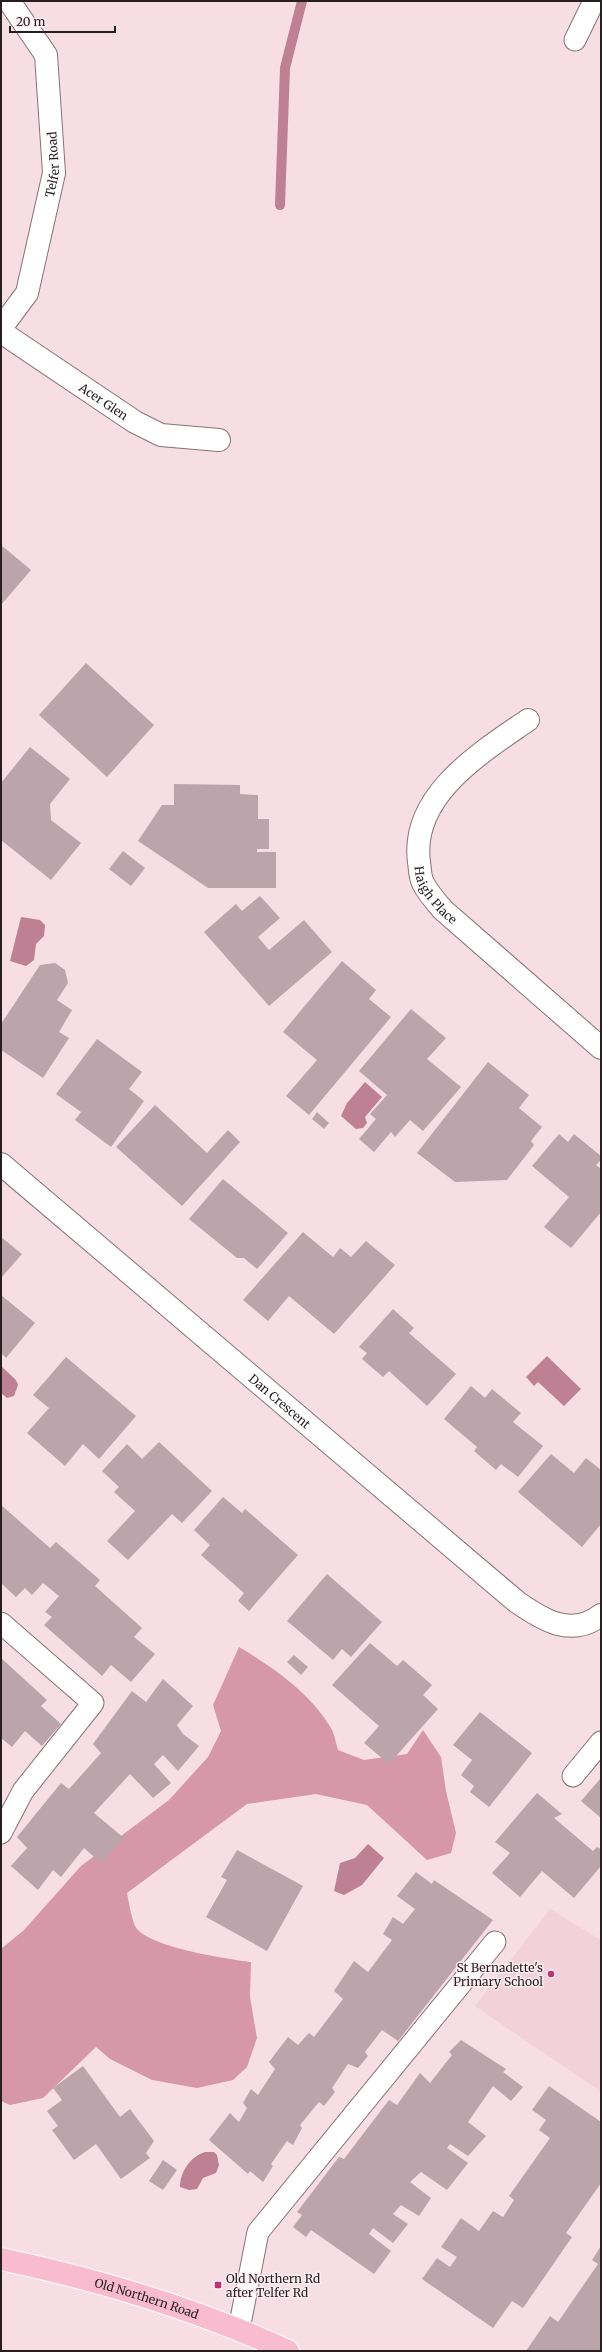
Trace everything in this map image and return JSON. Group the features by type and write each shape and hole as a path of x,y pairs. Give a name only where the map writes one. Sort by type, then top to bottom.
{"main road":[{"name":"Old Northern Road","path":"1,2259 156,2299 239,2329 288,2351"}],"street":[{"name":"Telfer Road","path":"1,328 27,293 54,173 46,55 9,1"},
{"name":"Acer Glen","path":"1,332 142,426 161,435 219,440"},
{"name":"Haigh Place","path":"528,720 474,758 441,791 423,821 418,851 422,882 443,910 601,1048"},
{"name":"Dan Crescent","path":"1,1164 517,1602 552,1624 566,1626 584,1625 601,1615"}],"lane":[{"path":"575,40 594,1"},
{"path":"1,1623 93,1703 23,1791 1,1833"},
{"path":"573,1776 601,1742"},
{"path":"239,2329 258,2232 495,1942"}],"shaded area":[{"path":"21,917 40,920 45,925 44,936 36,944 34,960 26,966 10,961"},
{"path":"365,1082 382,1097 365,1117 367,1123 363,1128 356,1129 341,1116 347,1103"},
{"path":"547,1356 581,1389 564,1406 538,1382 534,1386 526,1377"},
{"path":"1,1366 16,1380 18,1385 14,1396 7,1398 1,1393"},
{"path":"239,1647 265,1663 291,1683 314,1705 332,1730 338,1750 364,1760 407,1754 423,1730 441,1757 446,1791 456,1833 451,1853 427,1860 367,1805 316,1794 247,1804 127,1893 135,1926 142,1933 154,1940 188,1951 251,1962 250,1997 257,2038 247,2067 233,2080 197,2088 152,2080 110,2059 96,2047 43,2098 10,2105 1,2101 1,1949 24,1930 81,1866 169,1800 208,1757 221,1731 213,1705"},
{"path":"368,1844 384,1858 362,1885 344,1895 334,1891 340,1863 355,1858"},
{"name":"St Bernadette's Primary School","path":"550,1909 601,1940 601,2092 475,2006"},
{"path":"205,2152 214,2152 217,2155 219,2165 216,2173 203,2178 197,2189 189,2190 180,2187 180,2181 190,2161"}],"building":[{"path":"1,545 31,570 1,605"},
{"path":"86,663 154,725 107,777 39,715"},
{"path":"30,747 70,779 50,804 51,820 81,843 51,880 1,840 1,783"},
{"path":"174,784 240,785 240,794 258,795 258,819 269,819 269,849 257,849 257,852 276,852 276,888 208,888 138,841 162,805 174,805"},
{"path":"123,851 145,868 131,886 109,869"},
{"path":"260,896 280,918 258,937 269,950 304,920 332,952 269,1006 204,932 236,904 242,911"},
{"path":"342,961 376,990 369,999 391,1017 309,1115 286,1096 317,1060 283,1032"},
{"path":"55,963 65,970 68,983 57,1000 72,1010 59,1032 69,1038 43,1078 1,1050 1,1024 40,965"},
{"path":"411,1009 446,1038 427,1059 461,1087 423,1131 410,1120 395,1137 391,1132 374,1152 359,1139 376,1119 370,1114 387,1095 359,1071"},
{"path":"97,1039 142,1072 129,1089 144,1101 111,1147 75,1120 81,1112 56,1094"},
{"path":"488,1062 529,1095 519,1108 542,1127 531,1141 534,1145 507,1180 455,1182 417,1153"},
{"path":"155,1105 207,1153 228,1130 240,1142 182,1206 116,1147"},
{"path":"317,1112 329,1123 324,1129 312,1119"},
{"path":"559,1134 568,1142 574,1134 601,1156 601,1160 596,1165 601,1169 601,1212 571,1248 544,1227 569,1197 532,1166"},
{"path":"223,1179 288,1233 257,1269 244,1258 237,1258 189,1219"},
{"path":"303,1232 333,1257 340,1248 351,1257 366,1241 395,1265 334,1334 289,1296 268,1321 243,1300"},
{"path":"1,1237 22,1254 1,1278"},
{"path":"1,1295 35,1323 6,1358 1,1353"},
{"path":"393,1309 414,1328 409,1333 456,1374 427,1406 389,1371 383,1377 362,1359 367,1353 359,1347"},
{"path":"66,1357 136,1416 99,1459 83,1444 65,1466 27,1433 49,1408 33,1395"},
{"path":"471,1386 485,1398 492,1389 521,1413 513,1422 543,1446 518,1477 501,1464 496,1470 474,1451 477,1447 444,1419"},
{"path":"159,1442 212,1491 182,1523 172,1514 128,1560 107,1541 135,1511 114,1492 119,1487 102,1471 127,1444 142,1459"},
{"path":"551,1454 574,1473 586,1458 601,1470 601,1524 582,1547 518,1492"},
{"path":"223,1497 242,1513 245,1509 298,1555 249,1611 238,1601 244,1593 201,1555 210,1545 194,1530"},
{"path":"1,1505 50,1548 56,1542 100,1580 95,1586 142,1628 134,1637 155,1654 131,1682 111,1665 102,1676 44,1625 52,1617 45,1612 59,1596 43,1583 32,1595 25,1588 16,1597 1,1583"},
{"path":"327,1574 382,1622 351,1657 342,1649 333,1660 287,1621"},
{"path":"370,1643 397,1666 403,1660 432,1685 423,1695 438,1709 389,1764 364,1743 379,1726 332,1685"},
{"path":"294,1655 308,1667 301,1675 287,1662"},
{"path":"1,1658 47,1700 41,1706 61,1724 42,1746 25,1731 12,1747 1,1738"},
{"path":"163,1679 193,1706 177,1725 183,1734 199,1746 178,1771 163,1755 154,1764 171,1783 153,1798 130,1774 94,1813 124,1838 101,1863 84,1848 61,1877 53,1870 38,1890 11,1866 27,1848 17,1837 61,1783 69,1789 101,1753 93,1744 132,1691 146,1702"},
{"path":"480,1712 532,1753 489,1807 470,1792 474,1786 461,1775 472,1760 453,1745"},
{"path":"601,1778 601,1818 581,1801"},
{"path":"537,1793 562,1814 554,1818 593,1851 597,1847 601,1849 601,1866 574,1898 542,1871 520,1897 492,1873 510,1853 495,1842"},
{"path":"237,1850 303,1886 267,1951 206,1917 227,1880 221,1877"},
{"path":"416,1872 432,1884 434,1880 493,1920 398,2041 382,2030 365,2052 368,2056 358,2068 348,2064 332,2088 335,2092 324,2106 319,2102 300,2125 302,2128 293,2145 287,2141 271,2164 273,2166 263,2182 250,2171 248,2174 209,2140 230,2113 239,2122 247,2108 243,2103 251,2089 258,2095 275,2069 269,2062 288,2037 298,2045 309,2033 314,2037 343,1999 334,1991 354,1961 368,1972 392,1940 383,1934 393,1917 403,1924 415,1909 397,1896"},
{"path":"461,2040 506,2069 503,2072 523,2087 511,2101 493,2086 468,2122 486,2136 468,2156 450,2144 447,2148 468,2163 447,2190 421,2172 410,2182 431,2198 419,2216 401,2205 393,2214 408,2224 393,2243 373,2228 369,2234 391,2251 374,2274 311,2230 306,2237 293,2227 302,2215 297,2212 339,2157 344,2159 389,2100 397,2105 420,2073 430,2083 452,2055 449,2052"},
{"path":"83,2066 120,2117 130,2109 154,2141 146,2153 150,2158 121,2179 96,2144 74,2160 52,2130 58,2126 47,2111 62,2100 53,2088"},
{"path":"549,2086 601,2122 601,2183 566,2233 572,2237 523,2308 512,2301 493,2328 422,2279 437,2258 450,2267 457,2257 441,2247 461,2218 479,2231 493,2211 503,2217 514,2200 509,2196 550,2138 539,2130 546,2120 532,2110"},
{"path":"163,2160 177,2170 163,2190 149,2181"},
{"path":"601,2246 601,2351 526,2351 550,2316 558,2322 598,2264 592,2260"}],"waterway":[{"path":"280,205 285,68 302,1"}],"place":[{"name":"St Bernadette's Primary School","path":"551,1974"},
{"name":"Old Northern Rd after Telfer Rd","path":"218,2285"}]}
